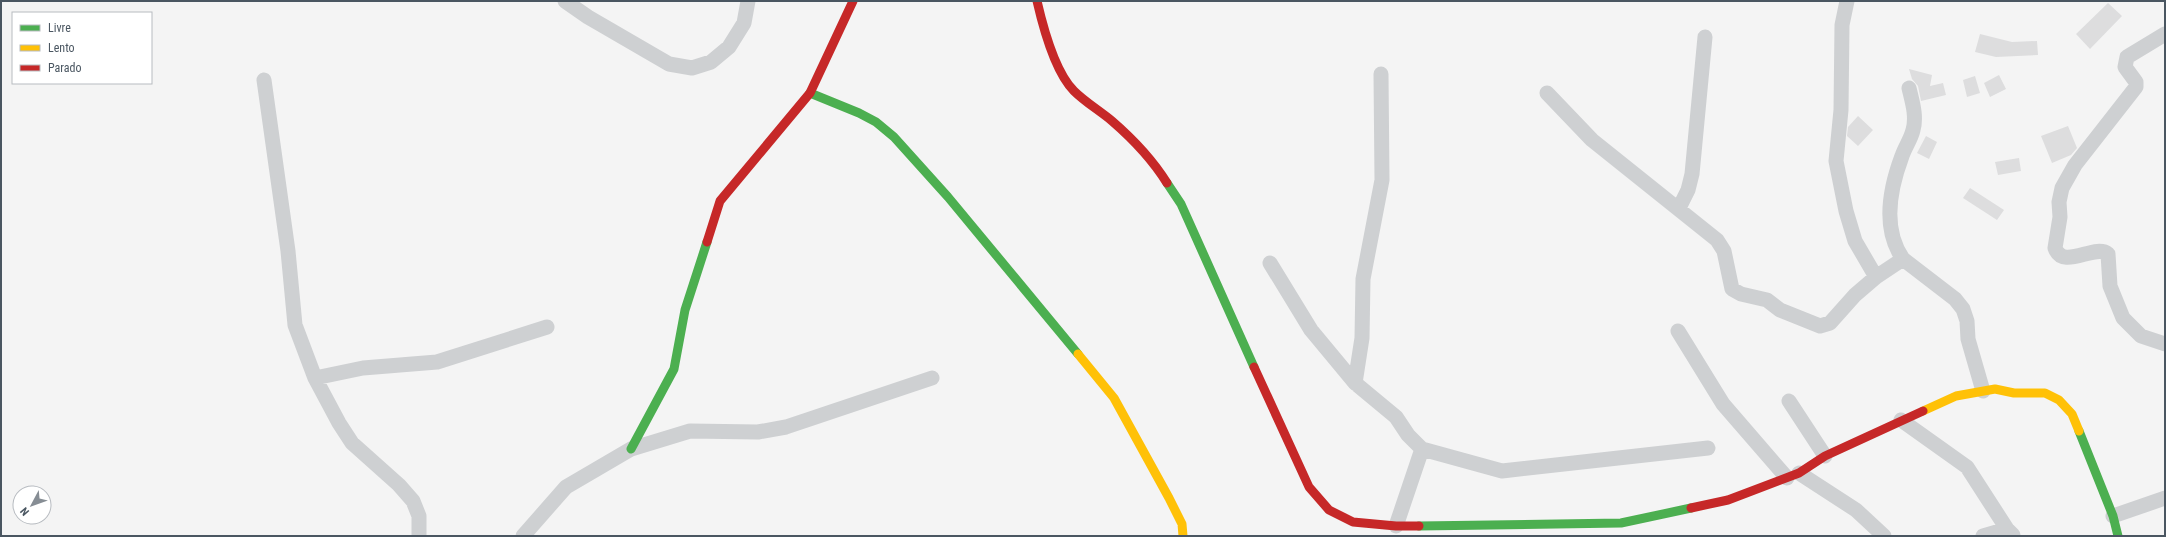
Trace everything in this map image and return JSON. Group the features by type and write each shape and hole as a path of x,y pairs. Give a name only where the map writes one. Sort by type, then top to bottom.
{"street":[{"path":"565,1 588,18 669,64 692,68 711,62 729,47 744,23 748,1"},
{"path":"631,449 674,369 685,310 720,201 810,93 853,1"},
{"path":"1037,1 1043,26 1056,62 1073,90 1113,122 1151,158 1181,204 1309,487 1329,510 1353,522 1407,530 1621,523 1728,500 1793,476 1825,456 1956,396 1995,389 2014,393 2045,393 2059,400 2072,414 2113,516 2118,536"},
{"path":"1847,1 1842,25 1841,110 1836,161 1846,211 1855,241 1876,277"},
{"path":"2165,34 2127,57 2125,67 2136,82 2136,87 2075,165 2062,188 2059,202 2060,217 2055,248 2057,253 2062,256 2081,257 2090,253 2106,252 2108,254 2110,286 2123,318 2141,336 2165,344"},
{"path":"1678,208 1688,190 1692,174 1706,37"},
{"path":"1355,383 1362,338 1363,279 1382,180 1381,74"},
{"path":"264,80 288,251 295,325 315,378 328,404 352,443 399,485 413,501 419,516 419,536"},
{"path":"1909,88 1915,116 1914,130 1902,156 1889,207 1892,236 1897,251 1903,259 1954,299 1963,309 1967,320 1968,339 1983,392"},
{"path":"810,93 859,113 876,122 894,137 948,197 1114,398 1182,524 1183,536"},
{"path":"1548,93 1592,140 1717,240 1724,251 1732,289 1741,294 1766,300 1780,310 1820,326 1830,323 1855,295 1876,277 1903,259"},
{"path":"1270,263 1311,330 1355,383 1396,418 1408,435 1422,449 1502,471 1708,448"},
{"path":"315,378 363,368 438,362 547,327"},
{"path":"1678,331 1723,404 1793,476 1856,510 1884,536"},
{"path":"523,536 566,487 631,449 690,431 758,432 786,427 932,378"},
{"path":"1789,401 1825,456"},
{"path":"1901,420 1967,467 2010,532 1983,536"},
{"path":"1407,530 1422,449"},
{"path":"2113,516 2165,498"}],"building":[{"path":"2108,3 2122,16 2090,49 2076,34"},
{"path":"1980,34 2012,42 2037,41 2038,55 1996,57 1975,52"},
{"path":"1909,69 1932,75 1930,86 1943,83 1946,95 1921,101 1918,86 1912,79"},
{"path":"1999,75 2006,89 1990,97 1984,83"},
{"path":"1975,76 1980,93 1967,97 1963,80"},
{"path":"1858,116 1873,130 1858,146 1847,136 1848,127"},
{"path":"2068,126 2077,148 2071,155 2052,163 2041,136"},
{"path":"1926,136 1937,142 1929,159 1917,153"},
{"path":"2019,158 2021,171 1998,175 1995,162"},
{"path":"1970,188 2004,210 1997,220 1963,198"}],"traffic: fast":[{"path":"810,93 859,113 876,122 894,137 948,197 1078,354"},
{"path":"1167,183 1181,204 1254,367"},
{"path":"631,449 674,369 685,310 707,242"},
{"path":"2079,431 2113,516 2118,536"},
{"path":"1419,526 1621,523 1691,508"}],"traffic: slow":[{"path":"1078,354 1114,398 1169,498 1182,524 1183,536"},
{"path":"1923,411 1956,396 1995,389 2014,393 2045,393 2059,400 2072,414 2079,431"}],"traffic: jam":[{"path":"707,242 720,201 810,93 853,1"},
{"path":"1037,1 1051,49 1067,83 1078,95 1128,135 1149,158 1167,183"},
{"path":"1254,367 1309,487 1329,510 1353,522 1396,526 1419,526"},
{"path":"1691,508 1728,500 1799,473 1825,456 1923,411"}]}
